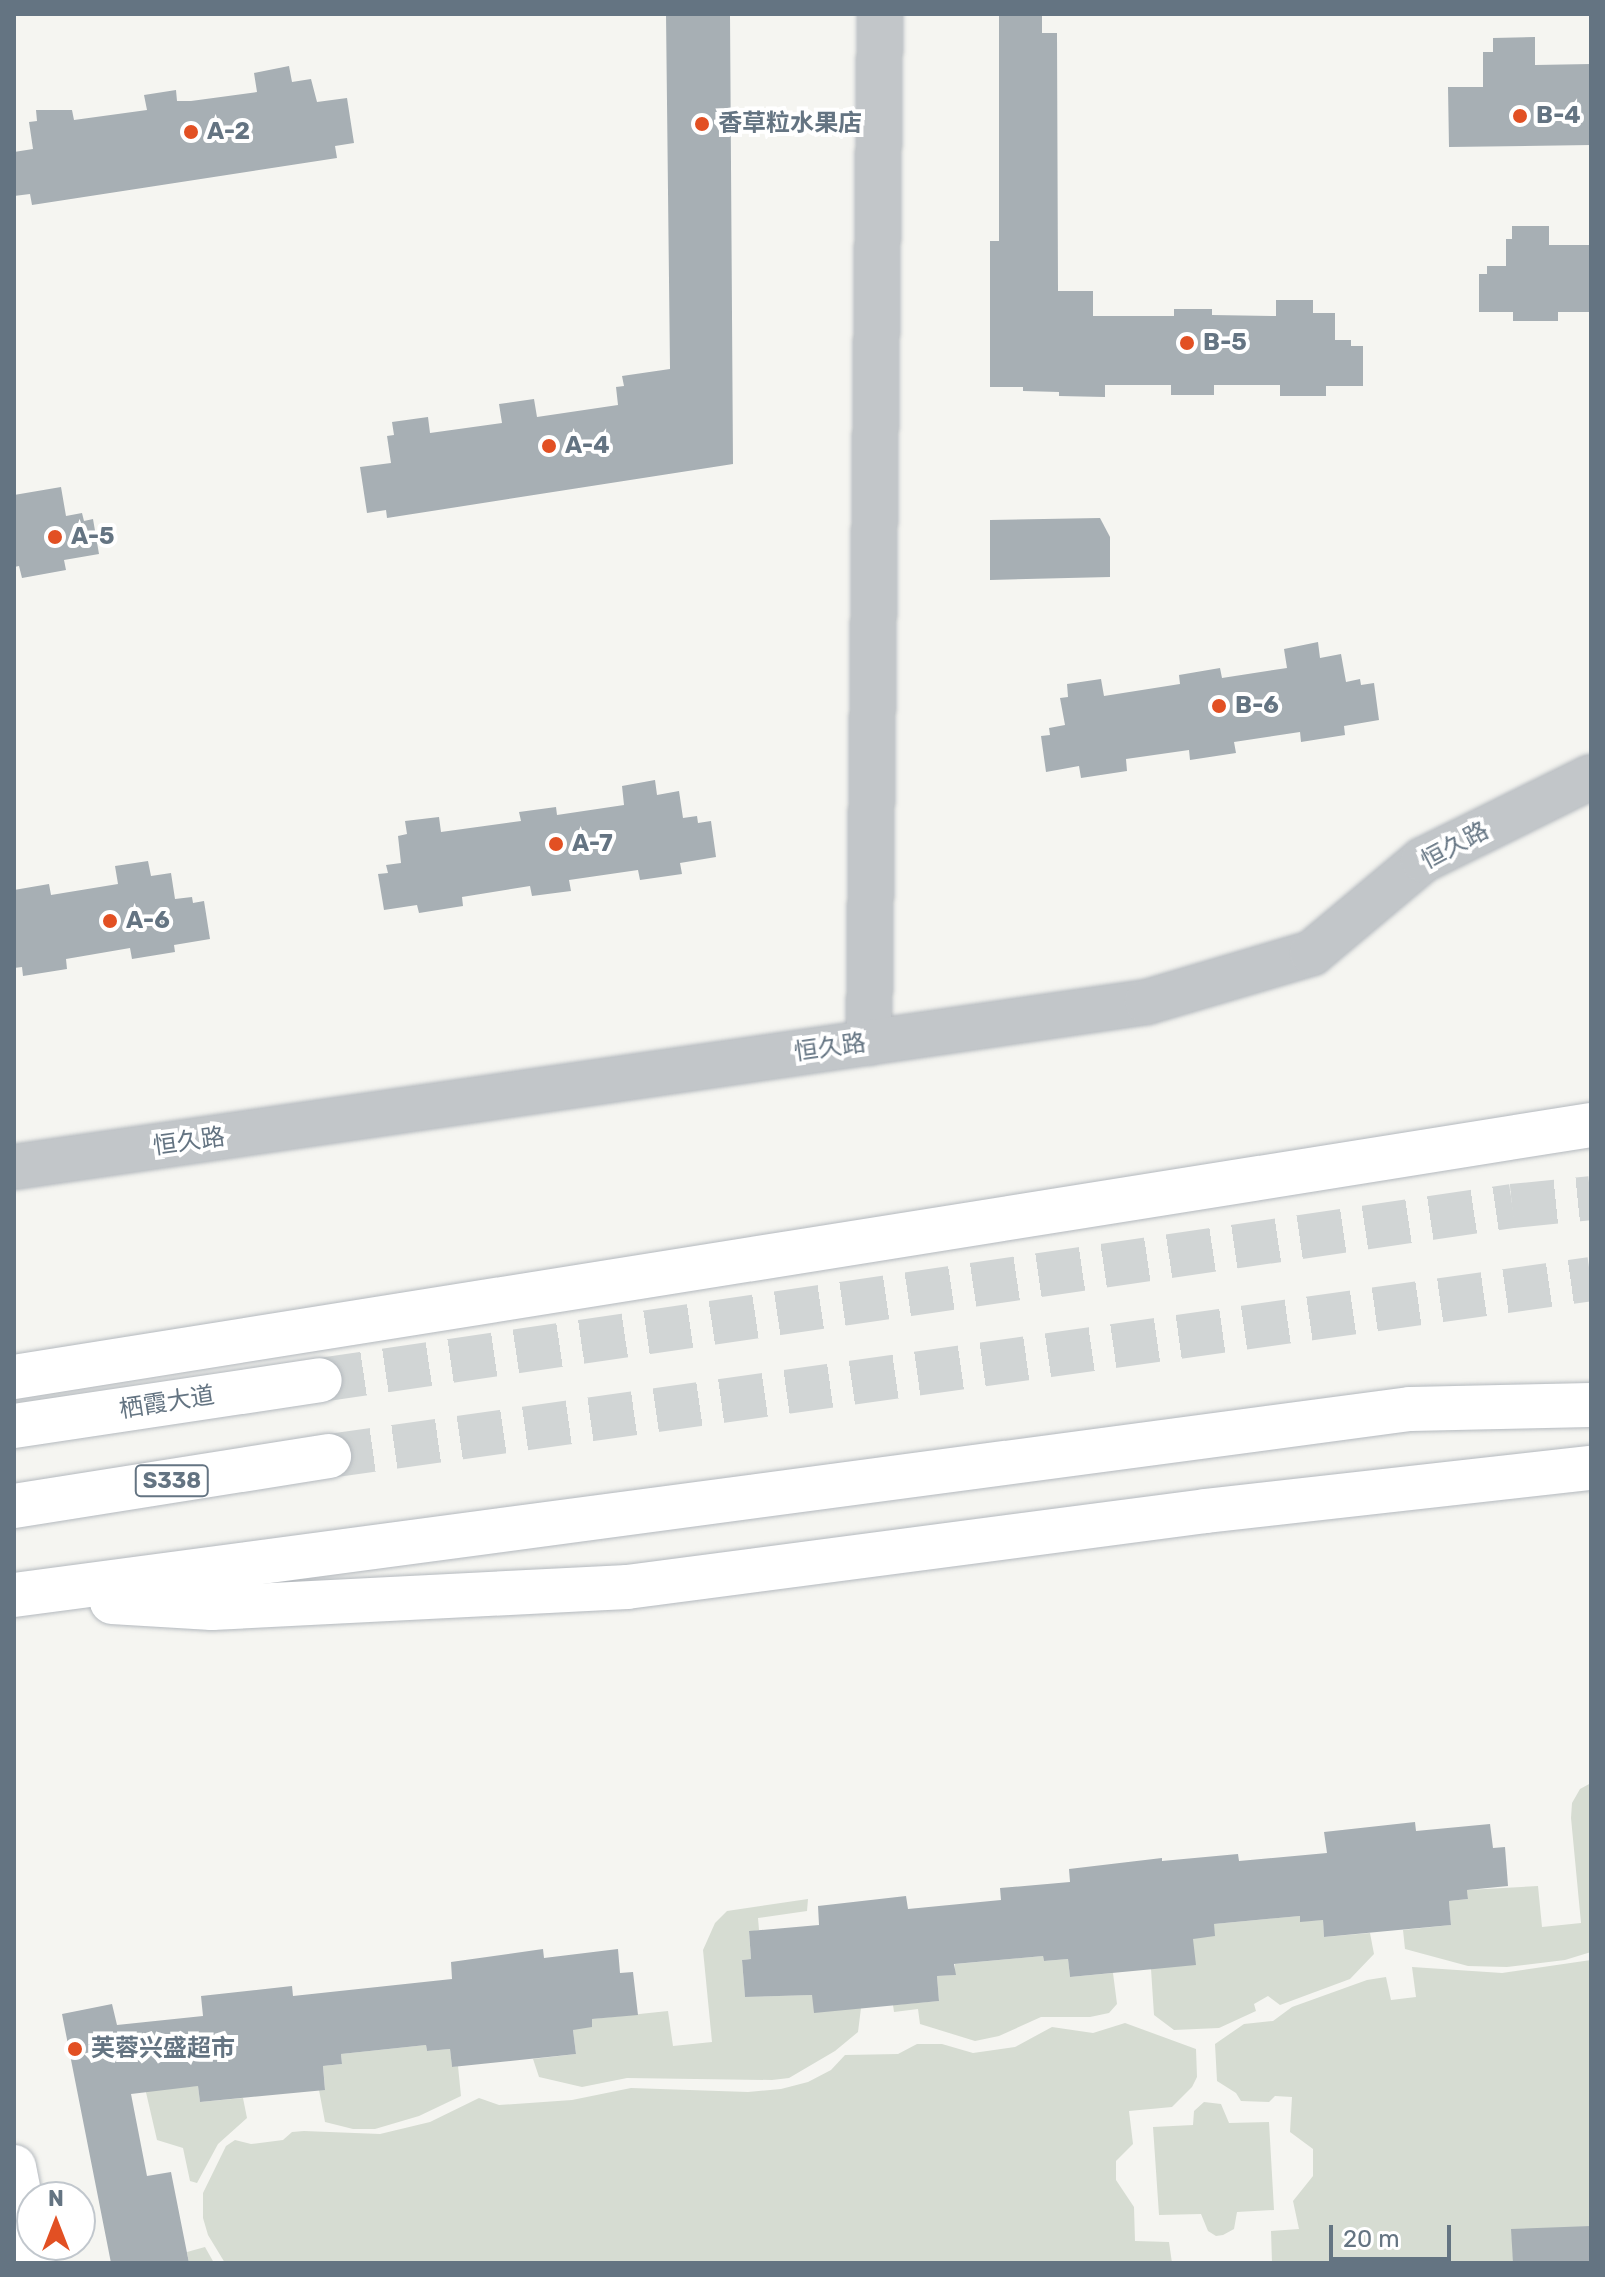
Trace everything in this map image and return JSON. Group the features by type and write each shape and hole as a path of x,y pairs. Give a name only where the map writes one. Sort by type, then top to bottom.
{"main road":[{"path":"14,1377 1591,1125"},
{"path":"14,1596 1410,1409 1591,1378"},
{"name":"栖霞大道","path":"14,1426 320,1380"},
{"path":"1410,1409 1591,1405"},
{"name":"S338","path":"14,1506 329,1456"},
{"path":"14,1596 212,1608 627,1587 1206,1511 1591,1468"},
{"path":"14,2167 33,2263"}],"street":[{"path":"869,1043 880,14"},
{"name":"恒久路","path":"14,1167 1147,1002 1312,953 1423,860 1591,777"}],"shaded area":[{"path":"1591,1783 1591,1952 1565,1960 1507,1967 1468,1966 1405,1949 1403,1930 1451,1925 1449,1901 1468,1899 1467,1890 1538,1886 1542,1927 1581,1923 1572,1803 1580,1789"},
{"path":"808,1899 807,1911 758,1918 759,1930 749,1932 751,1959 742,1960 745,1997 812,1995 861,2008 858,2032 835,2051 789,2078 772,2080 627,2078 582,2087 539,2077 533,2059 576,2054 573,2030 592,2019 668,2011 673,2046 712,2042 703,1950 715,1923 727,1911"},
{"path":"1300,1916 1300,1921 1323,1920 1324,1937 1370,1933 1374,1954 1350,1979 1280,2005 1268,1996 1254,2004 1256,2011 1219,2028 1174,2030 1154,2015 1151,1969 1214,1924"},
{"path":"1043,1956 1044,1961 1068,1959 1070,1977 1113,1973 1117,2004 1109,2013 1090,2017 1041,2017 999,2036 975,2041 920,2024 918,2009 894,2012 893,2005 939,2001 937,1976 955,1975 955,1964"},
{"path":"1591,1960 1591,2263 1272,2263 1271,2231 1299,2229 1293,2201 1313,2176 1313,2149 1290,2132 1292,2097 1275,2096 1269,2102 1241,2101 1236,2093 1217,2081 1215,2044 1244,2024 1273,2021 1292,2007 1367,1980 1386,1977 1391,2000 1416,1997 1412,1967 1502,1973"},
{"path":"1125,2023 1196,2049 1197,2077 1192,2087 1172,2107 1129,2111 1133,2144 1116,2161 1116,2180 1134,2207 1135,2241 1169,2242 1172,2263 225,2263 208,2235 203,2218 203,2193 226,2146 235,2140 251,2144 283,2140 292,2132 304,2131 380,2134 430,2122 479,2098 499,2105 572,2100 631,2088 748,2092 781,2089 808,2082 831,2070 845,2055 898,2054 917,2044 942,2044 973,2053 1015,2047 1052,2027 1093,2033"},
{"path":"426,2045 427,2051 450,2049 452,2067 458,2066 461,2096 419,2116 375,2129 353,2129 325,2122 319,2090 325,2089 323,2066 342,2064 341,2054"},
{"path":"198,2086 200,2102 243,2098 247,2118 218,2144 197,2183 190,2181 183,2148 157,2140 145,2088"},
{"path":"1204,2102 1221,2104 1229,2123 1269,2122 1274,2210 1237,2212 1234,2229 1216,2236 1208,2231 1201,2214 1159,2215 1153,2127 1193,2125 1194,2111"},
{"path":"205,2247 214,2263 189,2263 187,2252"}],"building":[{"path":"666,14 730,14 733,464 387,518 386,510 367,513 360,467 391,463 387,436 394,435 392,422 428,417 430,433 502,423 499,404 534,399 537,417 618,405 616,387 624,386 622,376 670,369"},
{"path":"999,14 1042,14 1042,33 1057,33 1058,291 1093,291 1093,316 1174,316 1174,309 1212,309 1212,315 1276,316 1276,300 1313,300 1313,313 1335,313 1335,340 1351,340 1351,346 1363,346 1363,386 1326,386 1326,396 1280,396 1280,385 1214,385 1214,395 1171,395 1171,385 1105,385 1105,397 1059,396 1059,392 1023,391 1023,387 990,387 990,241 999,241"},
{"name":"B-4","path":"1535,37 1535,65 1591,64 1591,145 1449,147 1448,87 1483,87 1483,52 1493,52 1493,38"},
{"name":"A-2","path":"289,66 292,82 311,79 317,102 347,98 354,143 335,146 337,158 32,205 30,194 14,196 14,152 33,149 29,122 37,121 36,110 72,110 74,120 147,110 144,95 176,90 177,101 257,92 254,73"},
{"path":"1512,226 1549,226 1549,245 1591,245 1591,312 1558,312 1558,321 1513,321 1513,312 1479,312 1479,274 1487,274 1487,266 1506,266 1506,239 1512,239"},
{"name":"A-5","path":"61,487 66,516 82,513 84,521 93,519 99,554 64,560 66,570 22,578 19,566 14,567 14,495"},
{"path":"1100,518 1110,537 1110,577 990,580 990,520"},
{"name":"B-6","path":"1318,642 1320,658 1341,654 1346,682 1360,679 1361,685 1374,683 1379,720 1344,726 1345,735 1301,742 1300,732 1234,742 1236,753 1190,760 1189,750 1126,759 1127,771 1081,778 1079,766 1046,772 1041,736 1050,735 1049,728 1065,725 1060,698 1068,697 1067,684 1101,679 1104,696 1180,684 1179,675 1220,668 1222,678 1287,668 1284,649"},
{"name":"A-7","path":"655,780 657,795 679,791 683,818 697,816 698,823 711,821 716,857 680,863 682,874 640,880 638,870 569,880 571,891 532,896 530,886 462,897 463,906 419,913 417,905 384,910 378,874 388,873 386,865 401,863 398,836 407,834 405,821 439,817 441,832 521,821 519,812 556,807 557,815 624,805 622,786"},
{"name":"A-6","path":"148,861 151,876 171,873 175,899 192,897 193,903 204,901 210,939 174,945 175,952 132,959 130,948 66,959 67,969 23,976 22,967 14,968 14,890 49,884 51,895 118,884 115,866"},
{"path":"1415,1822 1416,1831 1490,1824 1493,1848 1505,1847 1508,1886 1467,1890 1468,1899 1449,1901 1451,1925 1324,1937 1323,1920 1300,1922 1300,1916 1214,1924 1215,1936 1193,1939 1196,1965 1070,1977 1068,1959 1044,1961 1043,1956 954,1964 956,1975 937,1976 939,2001 814,2013 812,1995 745,1997 742,1960 751,1959 749,1931 819,1925 818,1906 906,1896 908,1909 1001,1900 1000,1888 1070,1882 1069,1869 1162,1858 1162,1861 1238,1854 1239,1861 1327,1853 1324,1832"},
{"path":"543,1949 544,1958 618,1949 620,1973 633,1972 638,2015 592,2019 592,2027 573,2030 576,2054 452,2067 450,2049 427,2051 426,2045 341,2054 342,2064 323,2066 325,2090 200,2102 198,2086 131,2094 147,2176 171,2172 189,2263 111,2263 62,2014 112,2004 117,2025 203,2016 201,1996 292,1986 293,1996 452,1979 451,1962"},
{"path":"1591,2226 1591,2263 1513,2263 1511,2229"}],"tunnel":[{"path":"320,1380 1512,1206 1591,1198"},
{"path":"329,1456 1591,1279"}],"place":[{"name":"B-4","path":"1520,116"},
{"name":"香草粒水果店","path":"702,124"},
{"name":"A-2","path":"191,132"},
{"name":"B-5","path":"1187,343"},
{"name":"A-4","path":"549,446"},
{"name":"A-5","path":"55,537"},
{"name":"B-6","path":"1219,706"},
{"name":"A-7","path":"556,844"},
{"name":"A-6","path":"110,921"},
{"name":"芙蓉兴盛超市","path":"75,2049"}]}
